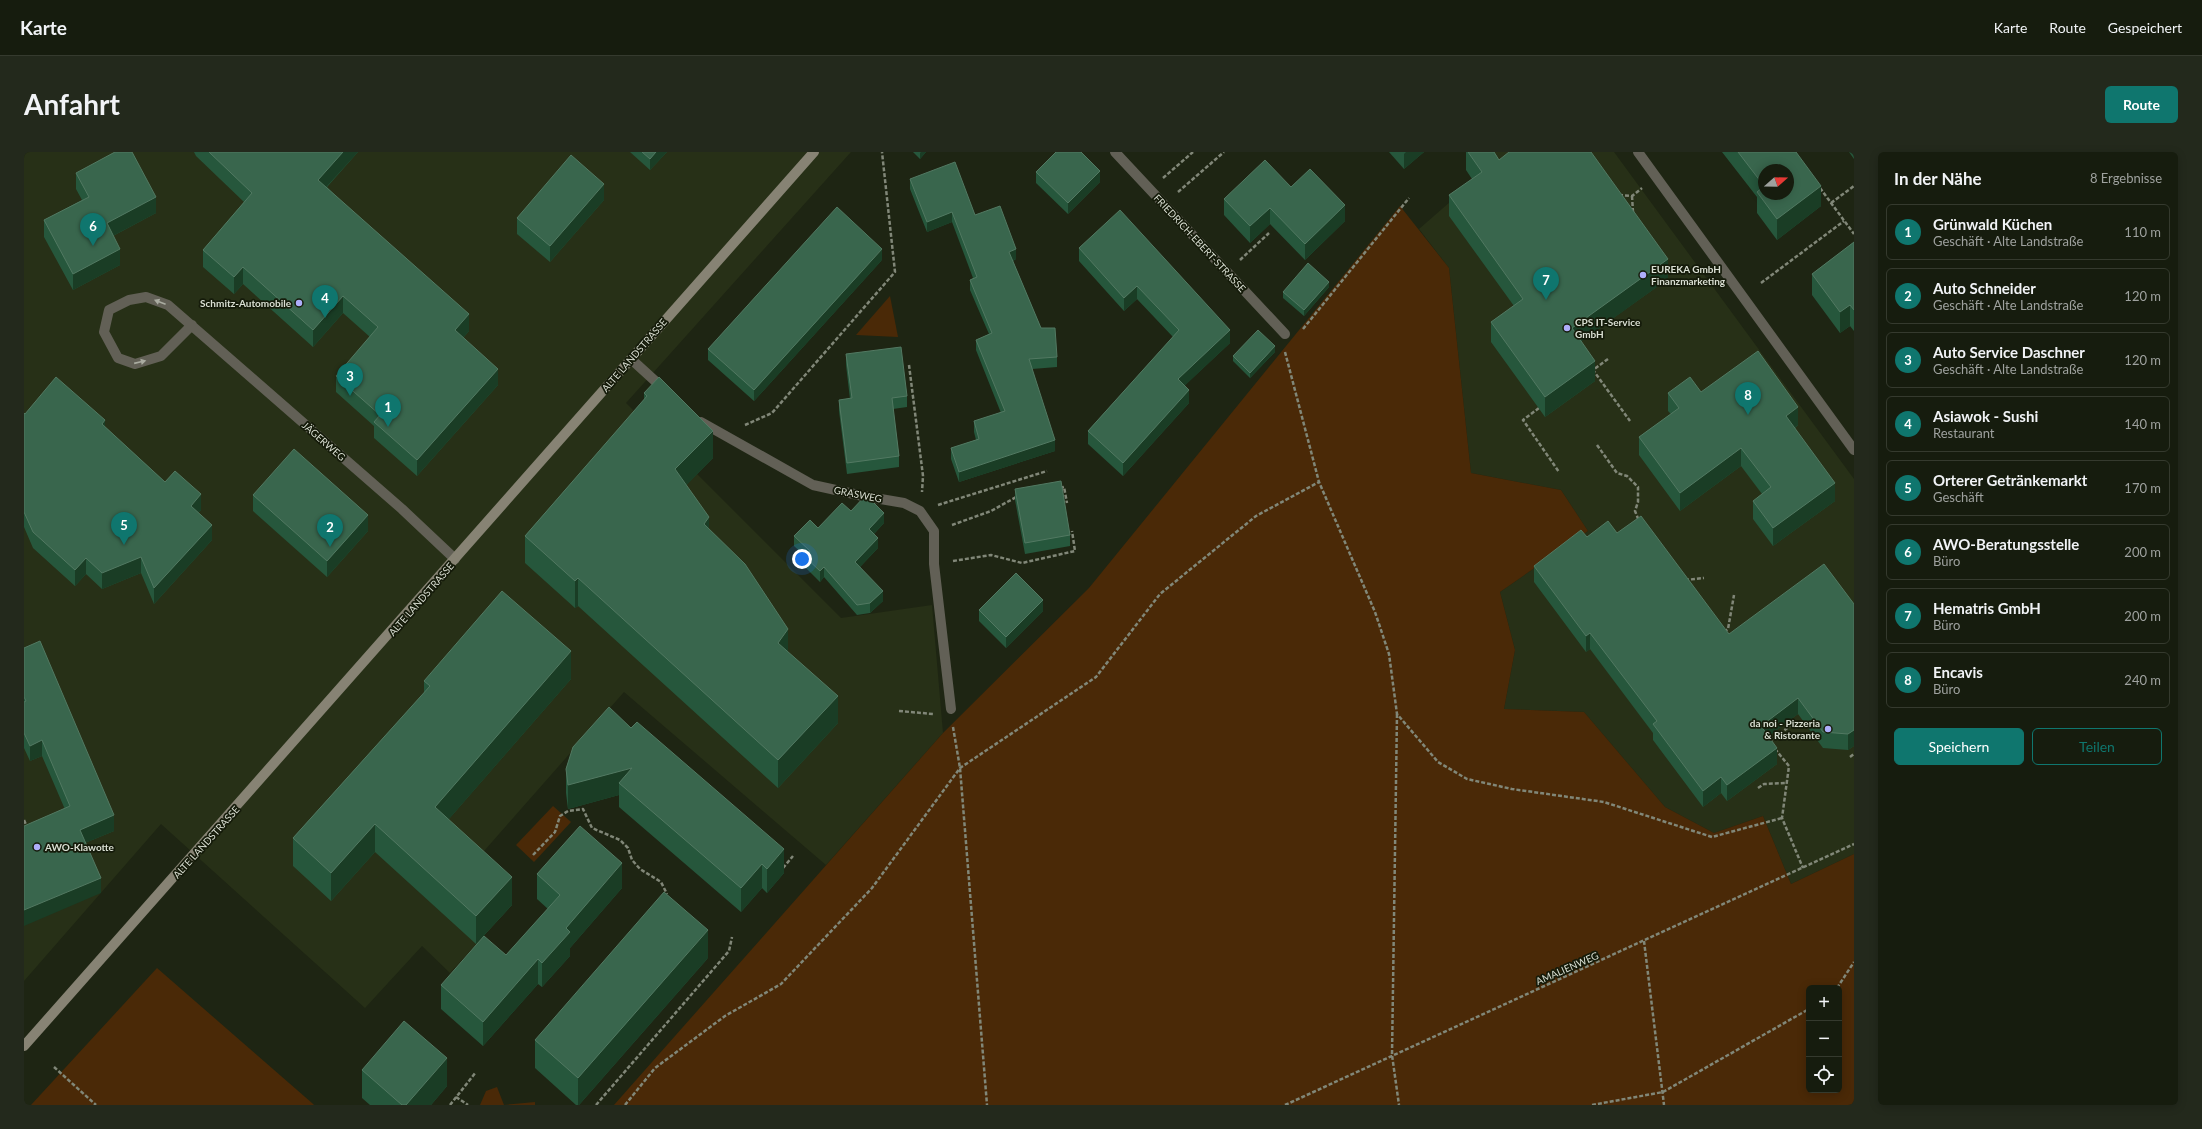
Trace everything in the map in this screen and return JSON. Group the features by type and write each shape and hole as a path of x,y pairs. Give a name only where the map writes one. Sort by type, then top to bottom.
{"main road":[{"name":"ALTE LANDSTRASSE","path":"25,1045 814,152"}],"street":[{"name":"FRIEDRICH-EBERT-STRASSE","path":"1115,152 1285,334"},
{"path":"1638,152 1854,450"},
{"name":"JÄGERWEG","path":"192,325 161,356 135,364 118,358 104,332 109,310 129,300 146,297 168,305 192,325 432,535 455,559"},
{"path":"631,359 670,395"},
{"name":"GRASWEG","path":"693,415 723,436 813,485 862,496 904,503 920,511"},
{"path":"920,511 934,531 934,564 951,709"}],"path":[{"path":"744,426 772,413 895,272 882,152"},
{"path":"1150,189 1193,152"},
{"path":"1183,188 1224,152"},
{"path":"1614,195 1632,196 1656,177"},
{"path":"1818,186 1854,234"},
{"path":"1831,203 1854,186"},
{"path":"1629,215 1633,212 1632,196"},
{"path":"1300,333 1409,198"},
{"path":"1761,283 1844,221"},
{"path":"1227,271 1269,233"},
{"path":"1277,325 1318,482 1375,612 1389,654 1397,714 1392,1055 1399,1105"},
{"path":"1285,352 1290,345"},
{"path":"1593,370 1608,359"},
{"path":"909,365 923,476 920,511 1046,471"},
{"path":"1589,365 1630,421"},
{"path":"1539,408 1523,420 1559,472"},
{"path":"1597,445 1618,473 1627,476 1638,488 1638,502 1635,511 1640,524"},
{"path":"625,1105 655,1068 725,1016 781,984 872,888 960,768 1096,677 1160,594 1256,516 1318,482"},
{"path":"1057,488 1064,487 1067,503"},
{"path":"934,531 991,511 1014,496 1021,495"},
{"path":"934,564 991,555 1022,563 1075,551 1072,531"},
{"path":"1680,580 1704,578"},
{"path":"1731,634 1728,629 1734,595"},
{"path":"1719,636 1728,629"},
{"path":"951,709 960,768 987,1105"},
{"path":"899,711 934,714"},
{"path":"1397,714 1438,762 1467,779 1512,789 1604,802 1712,837 1782,818"},
{"path":"1770,741 1794,723 1791,719"},
{"path":"1767,737 1789,766 1782,818 1803,868"},
{"path":"1769,753 1775,748"},
{"path":"1850,757 1854,754"},
{"path":"1758,788 1764,784 1786,783"},
{"path":"533,855 556,832 560,816 568,811 582,809 592,828 620,840 628,848 632,860 640,869 661,882 667,894"},
{"path":"24,820 28,830"},
{"name":"AMALIENWEG","path":"1286,1105 1854,844"},
{"path":"781,870 792,856"},
{"path":"596,1105 729,951 732,937"},
{"path":"1644,941 1664,1105"},
{"path":"1838,985 1854,962"},
{"path":"1592,1105 1663,1092 1806,1011"},
{"path":"54,1067 96,1105"},
{"path":"450,1105 476,1072"},
{"path":"456,1097 468,1105"}],"shaded area":[{"path":"24,152 851,152 626,403 841,618 932,605 943,733 826,865 624,692 470,867 512,905 450,973 422,946 365,1008 161,824 24,981"},
{"path":"1492,152 1614,152 1854,479 1854,854 1791,884 1763,816 1714,833 1665,807 1584,712 1504,709 1515,650 1500,592 1588,531 1561,490 1471,473 1449,268 1419,229 1474,181"},
{"path":"1400,206 1449,268 1471,473 1561,490 1588,531 1500,592 1515,650 1504,709 1584,712 1665,807 1714,833 1763,816 1791,884 1854,854 1854,1105 614,1105 943,733 1089,588"},
{"path":"890,296 898,337 856,335"},
{"path":"553,806 571,822 534,862 516,845"},
{"path":"157,968 312,1103 314,1105 31,1105"},
{"path":"497,1087 504,1105 480,1105 486,1091"},
{"path":"535,1102 535,1105 504,1105"}],"building":[{"path":"115,152 132,152 156,197 107,223 120,249 73,274 44,220 89,197 76,173"},
{"path":"209,152 343,152 318,180 469,314 455,330 498,369 417,460 374,422 380,415 336,376 378,327 343,296 313,330 243,267 234,277 203,250 252,193"},
{"path":"642,152 656,152 650,159"},
{"path":"1056,152 1081,152 1100,171 1068,203 1036,172"},
{"path":"1468,152 1494,152 1499,160 1509,152 1591,152 1668,259 1572,328 1595,361 1545,397 1491,322 1523,299 1449,195 1482,172"},
{"path":"1738,152 1796,152 1821,186 1777,219 1763,200 1794,200 1794,164 1758,164 1758,178"},
{"path":"571,155 604,184 550,246 517,218"},
{"path":"1265,160 1291,187 1310,169 1345,205 1305,244 1270,208 1250,226 1224,199"},
{"path":"955,162 975,215 1000,206 1016,249 1009,252 1041,328 1055,328 1057,357 1029,359 1055,440 959,472 951,448 979,439 974,421 1005,411 976,340 992,333 970,280 977,277 952,212 927,222 910,179"},
{"path":"837,207 882,249 754,390 708,349"},
{"path":"1120,210 1230,330 1178,379 1189,390 1123,463 1088,431 1179,330 1137,286 1124,298 1079,248"},
{"path":"1854,242 1854,310 1850,305 1840,312 1812,274"},
{"path":"1308,263 1329,282 1304,310 1283,292"},
{"path":"1258,330 1275,346 1250,373 1233,356"},
{"path":"901,347 907,396 892,398 899,456 847,463 839,400 852,398 846,354"},
{"path":"1758,351 1798,407 1786,416 1835,483 1773,528 1753,501 1771,487 1741,448 1680,493 1639,437 1679,408 1668,393 1690,377 1701,392"},
{"path":"56,377 105,420 102,424 165,482 175,471 201,494 191,506 212,525 154,588 141,557 102,573 86,558 75,570 33,532 24,512 24,413 25,414"},
{"path":"659,377 713,431 675,469 709,517 704,524 745,564 788,629 778,643 838,696 778,760 578,578 575,581 525,536 647,396 644,393"},
{"path":"294,449 368,515 327,561 253,495"},
{"path":"1061,481 1070,535 1025,543 1015,489"},
{"path":"866,495 884,513 869,529 878,538 855,562 883,591 870,603 857,605 824,567 820,571 805,557 810,551 794,536 810,520 818,528 842,503 851,511"},
{"path":"1641,516 1729,634 1824,564 1854,604 1854,730 1848,734 1823,732 1798,698 1761,726 1777,748 1727,785 1721,777 1703,791 1653,724 1657,721 1590,633 1586,636 1534,566 1581,530 1587,537 1608,521 1617,533"},
{"path":"1016,573 1043,600 1006,637 979,610"},
{"path":"502,591 571,651 435,807 512,877 476,916 375,824 331,873 293,838 430,686 424,681"},
{"path":"40,641 114,815 80,830 101,878 24,910 24,826 70,806 42,740 30,746 24,733 24,702 26,701 24,697 24,648"},
{"path":"609,707 631,728 637,722 784,849 767,869 762,864 741,888 619,783 632,768 568,785 566,769 573,747"},
{"path":"580,826 622,863 566,928 570,932 542,963 538,959 483,1022 441,985 484,936 506,955 560,895 537,874"},
{"path":"664,892 708,930 578,1078 535,1040"},
{"path":"404,1021 447,1058 406,1105 402,1105 362,1070"}],"place":[{"name":"AWO-Beratungsstelle","path":"93,246"},
{"name":"EUREKA GmbH Finanzmarketing","path":"1643,275"},
{"name":"Hematris GmbH","path":"1546,300"},
{"name":"Schmitz-Automobile","path":"299,303"},
{"name":"Asiawok - Sushi","path":"325,318"},
{"name":"CPS IT-Service GmbH","path":"1567,328"},
{"name":"Auto Service Daschner","path":"350,396"},
{"name":"Encavis","path":"1748,415"},
{"name":"Grünwald Küchen","path":"388,427"},
{"name":"Orterer Getränkemarkt","path":"124,545"},
{"name":"Auto Schneider","path":"330,547"},
{"name":"da noi - Pizzeria & Ristorante","path":"1828,729"},
{"name":"AWO-Klawotte","path":"37,847"}]}
